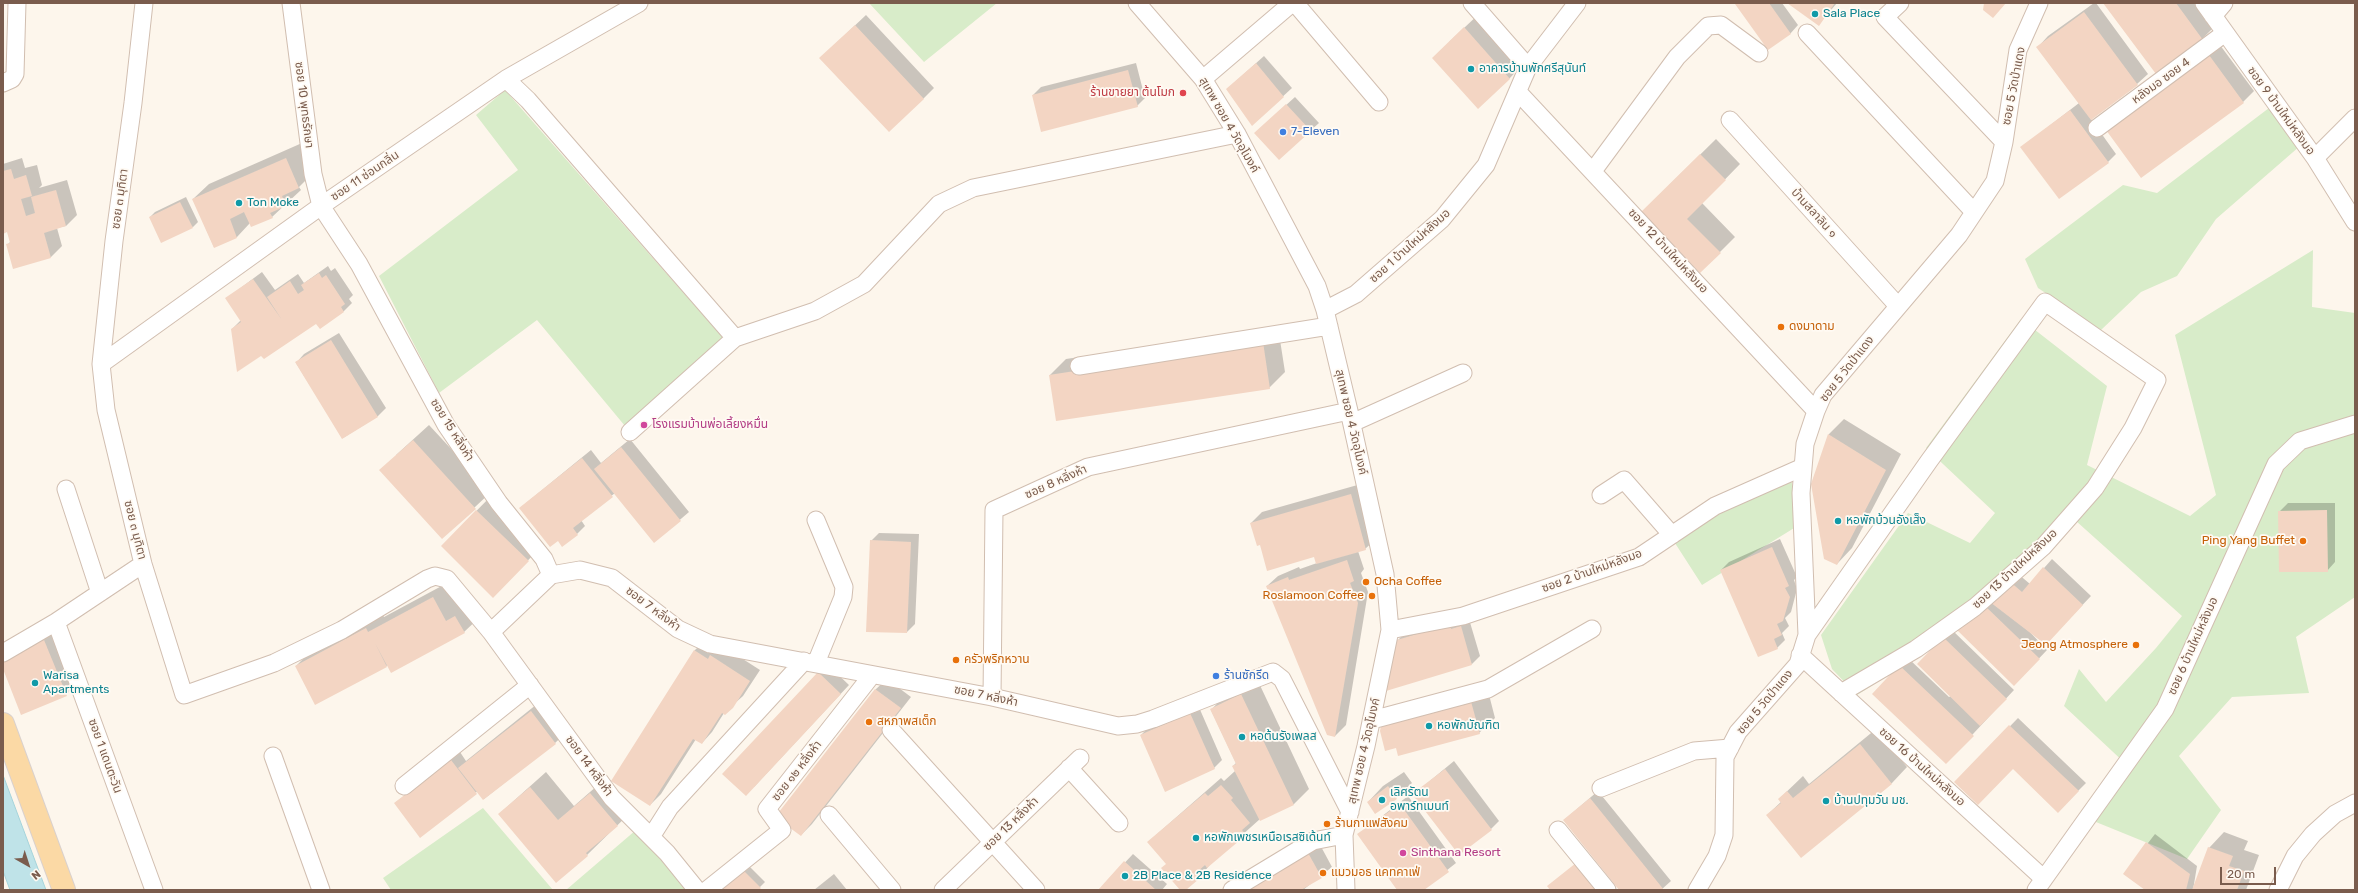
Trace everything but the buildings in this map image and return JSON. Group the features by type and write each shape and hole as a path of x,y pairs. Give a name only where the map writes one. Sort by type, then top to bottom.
{"main road":[{"path":"3,724 64,890"}],"street":[{"path":"3,83 12,79 14,74 17,3"},
{"name":"ซอย ๓ มุทิตา","path":"144,3 134,103 114,241 101,364 106,410 143,564 184,695 274,663 342,630 435,576 447,579 491,632"},
{"name":"ซอย 10 พุทธรักษา","path":"291,3 312,174 320,206"},
{"name":"ซอย 11 ซ่อนกลิ่น","path":"101,364 320,206 506,80 638,3"},
{"name":"สุเทพ ซอย 4 วัดอุโมงค์","path":"1137,3 1203,79 1237,134 1317,286 1327,318 1351,417 1385,574 1390,630 1372,720 1344,835 1346,890"},
{"path":"1203,79 1292,3"},
{"path":"1295,3 1379,102"},
{"path":"1472,3 1528,67"},
{"name":"ซอย 1 บ้านใหม่หลังมอ","path":"1079,366 1327,318 1442,220 1486,165 1528,67 1578,3"},
{"path":"1900,3 1885,17 2004,142"},
{"name":"ซอย 5 วัดป่าแดง","path":"1697,890 1717,856 1724,835 1725,757 1738,732 1798,664 1807,635 1801,493 1804,444 1816,411 1823,396 1959,234 1995,180 2004,142 2018,50 2039,3"},
{"path":"2208,9 2224,3"},
{"name":"ซอย 9 บ้านใหม่หลังมอ","path":"2208,9 2315,158 2355,222"},
{"path":"1593,171 1677,57 1708,26 1721,25 1759,53"},
{"path":"1807,33 1974,212"},
{"name":"หลังมอ ซอย 4","path":"2097,128 2225,33"},
{"path":"506,80 528,100 735,338"},
{"name":"ซอย 12 บ้านใหม่หลังมอ","path":"1518,92 1816,411"},
{"path":"2315,158 2355,118"},
{"name":"บ้านสลาลิน ๑","path":"1730,120 1898,306"},
{"path":"630,432 735,338 815,311 864,284 939,204 973,188 1237,134"},
{"name":"ซอย 15 หลิ่งห้า","path":"320,206 359,264 446,425 499,503 544,559 551,575"},
{"name":"ซอย 13 บ้านใหม่หลังมอ","path":"1807,635 1925,467 2045,302 2158,380 2133,428 2095,488 2043,547 1963,616 1916,650 1841,693"},
{"path":"1351,417 1463,373"},
{"name":"ซอย 8 หลิ่งห้า","path":"992,697 994,510 1088,467 1351,417"},
{"name":"ซอย 6 บ้านใหม่หลังมอ","path":"2040,884 2165,709 2276,464 2300,441 2355,424"},
{"name":"ซอย 2 บ้านใหม่หลังมอ","path":"1390,630 1463,616 1639,557 1715,506 1803,467"},
{"path":"1601,495 1624,480 1672,535"},
{"path":"66,489 100,593"},
{"path":"651,837 670,807 810,662 843,597 844,587 816,520"},
{"path":"3,653 56,622 143,564"},
{"name":"ซอย 7 หลิ่งห้า","path":"551,575 580,570 612,578 678,629 710,644 992,697 1118,726 1137,724 1153,719 1273,672 1282,679 1350,812"},
{"path":"491,632 551,575"},
{"name":"ซอย 1 แดนตะวัน","path":"56,622 154,890"},
{"path":"1372,720 1488,689 1592,629"},
{"name":"ซอย 14 หลิ่งห้า","path":"491,632 612,798 667,853 697,890"},
{"name":"ซอย 16 บ้านใหม่หลังมอ","path":"1800,656 1841,693 2040,884"},
{"name":"ซอย ๑๒ หลิ่งห้า","path":"706,890 782,830 767,809 872,674"},
{"path":"404,786 530,686"},
{"path":"891,730 1036,890"},
{"path":"1601,788 1694,751 1730,748"},
{"path":"273,756 321,890"},
{"name":"ซอย 13 หลิ่งห้า","path":"943,890 1074,763 1120,823"},
{"path":"2278,890 2295,856 2313,834 2335,814 2355,803"},
{"path":"829,815 892,890"},
{"path":"1558,830 1607,890"},
{"path":"1232,890 1313,841 1344,835"}],"green space":[{"path":"869,3 997,3 924,62"},
{"path":"505,90 724,339 625,426 537,320 439,393 379,276 518,170 476,115"},
{"path":"2269,108 2300,146 2216,219 2177,276 2141,292 2101,330 2038,288 2025,259 2123,185 2157,193"},
{"path":"2313,250 2312,307 2355,313 2355,597 2296,637 2309,693 2232,697 2179,756 2221,810 2187,859 2091,820 2128,766 2064,706 2079,669 2106,702 2156,648 2182,616 2076,521 1908,663 1857,695 1832,669 1821,635 1908,513 1970,543 1995,513 1926,448 2021,319 2107,386 2087,465 2190,516 2216,495 2175,335"},
{"path":"1791,478 1799,525 1702,585 1673,540 1720,512"},
{"path":"483,808 553,890 391,890 383,878"},
{"path":"636,830 686,890 566,890"}],"water":[{"path":"3,775 46,890 10,890 3,871"}],"place":[{"name":"Sala Place","path":"1815,14"},
{"name":"อาคารบ้านพักศรีสุนันท์","path":"1471,69"},
{"name":"ร้านขายยา ต้นโมก","path":"1183,93"},
{"name":"7-Eleven","path":"1283,132"},
{"name":"Ton Moke","path":"239,203"},
{"name":"ดงมาดาม","path":"1781,327"},
{"name":"โรงแรมบ้านพ่อเลี้ยงหมื่น","path":"644,425"},
{"name":"หอพักบ้วนอังเส็ง","path":"1838,521"},
{"name":"Ping Yang Buffet","path":"2303,541"},
{"name":"Ocha Coffee","path":"1366,582"},
{"name":"Roslamoon Coffee","path":"1372,596"},
{"name":"Jeong Atmosphere","path":"2136,645"},
{"name":"ครัวพริกหวาน","path":"956,660"},
{"name":"ร้านซักรีด","path":"1216,676"},
{"name":"Warisa Apartments","path":"35,683"},
{"name":"สหภาพสเต็ก","path":"869,722"},
{"name":"หอพักบัณฑิต","path":"1429,726"},
{"name":"หอต้นรังเพลส","path":"1242,737"},
{"name":"เลิศรัตน อพาร์ทเมนท์","path":"1382,800"},
{"name":"บ้านปทุมวัน มช.","path":"1826,801"},
{"name":"ร้านกาแฟสังคม","path":"1327,824"},
{"name":"หอพักเพชรเหนือเรสซิเด้นท์","path":"1196,838"},
{"name":"Sinthana Resort","path":"1403,853"},
{"name":"แมวมอธ แคทคาเฟ่","path":"1323,873"},
{"name":"2B Place & 2B Residence","path":"1125,876"}]}
